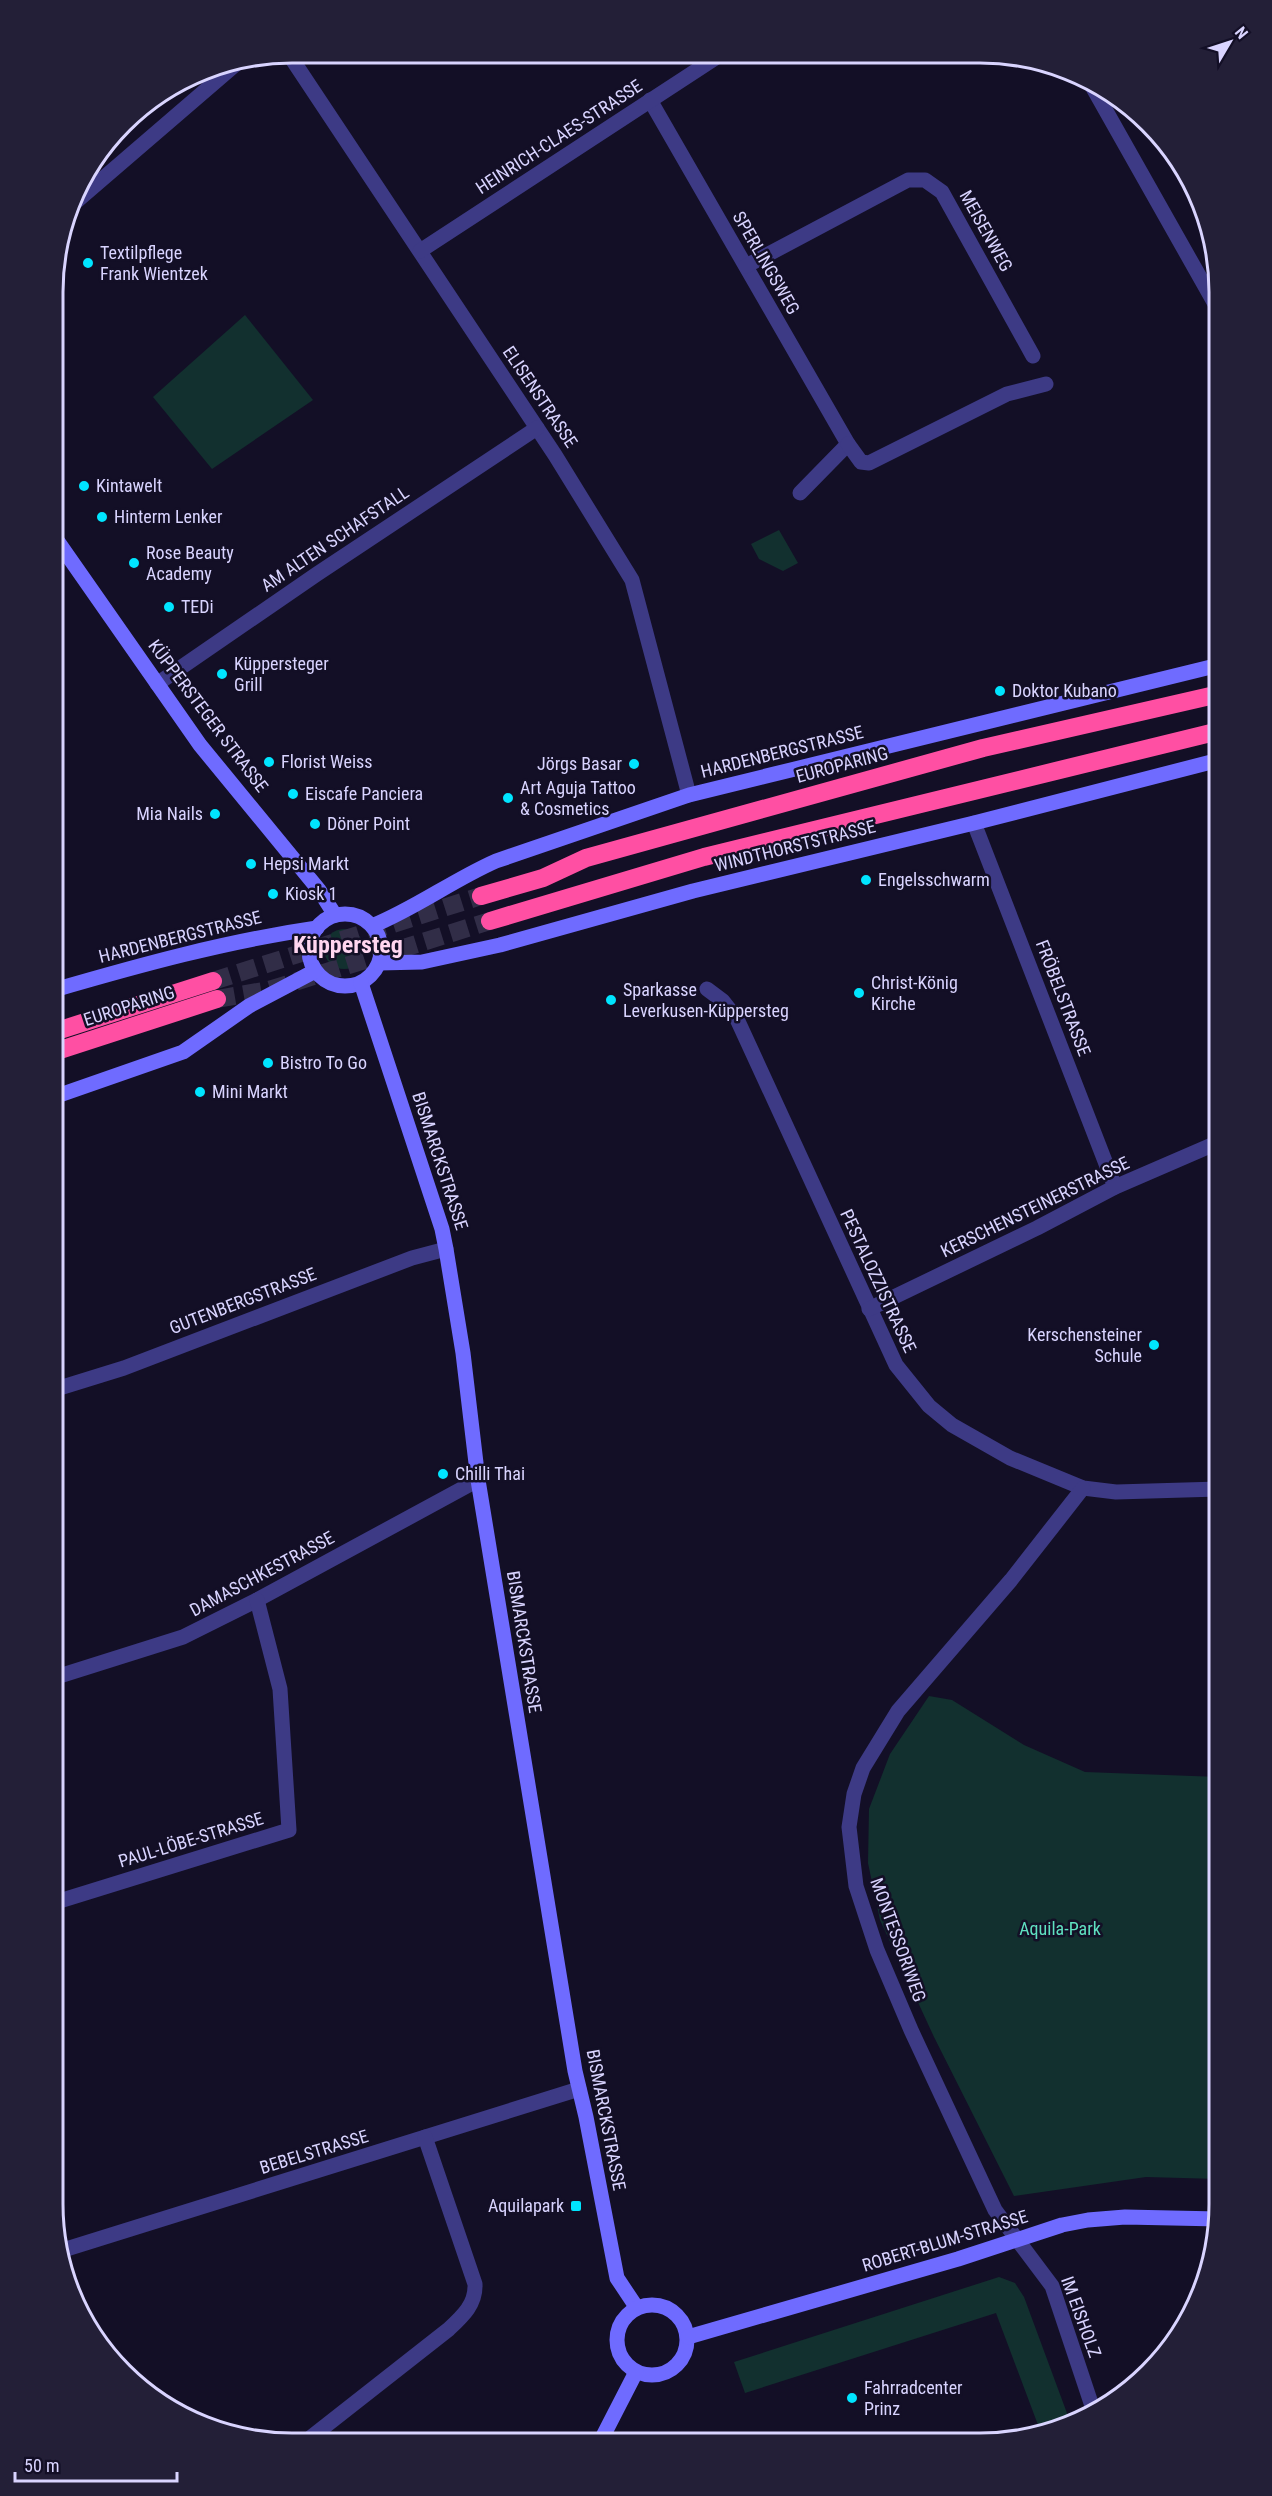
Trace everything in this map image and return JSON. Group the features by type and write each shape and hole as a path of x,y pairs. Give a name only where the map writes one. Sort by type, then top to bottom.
{"highway":[{"name":"EUROPARING","path":"481,896 543,878 586,858 971,751 1209,696"},
{"path":"490,921 704,857 1209,733"},
{"name":"EUROPARING","path":"63,1029 213,981"},
{"name":"EUROPARING","path":"63,1049 217,999"}],"main road":[{"name":"KÜPPERSTEGER STRASSE","path":"63,549 200,745 319,890 335,915"},
{"name":"HARDENBERGSTRASSE","path":"372,926 405,913 467,874 496,861 689,795 1209,667"},
{"name":"WINDTHORSTSTRASSE","path":"379,963 422,962 500,945 693,891 974,823 1209,763"},
{"path":"335,915 352,915 372,926 381,941 379,963 373,974 361,983 350,987 333,985 315,971 309,951 310,941 317,928 335,915"},
{"name":"HARDENBERGSTRASSE","path":"63,987 151,962 270,935 317,928"},
{"path":"63,1094 183,1052 249,1006 315,971"},
{"name":"BISMARCKSTRASSE","path":"361,983 439,1218 446,1249 463,1353 478,1480 579,2089 617,2278 637,2308"},
{"name":"ROBERT-BLUM-STRASSE","path":"688,2337 1088,2220 1125,2217 1209,2219"},
{"path":"654,2304 670,2309 682,2321 688,2337 686,2353 677,2366 664,2374 650,2376 636,2372 624,2362 617,2347 617,2331 625,2318 637,2308 654,2304"},
{"path":"605,2433 636,2372"}],"street":[{"name":"ELISENSTRASSE","path":"295,63 537,428 632,580 689,795"},
{"name":"HEINRICH-CLAES-STRASSE","path":"420,251 708,63"},
{"path":"86,193 225,73"},
{"path":"1098,96 1209,292"},
{"name":"SPERLINGSWEG","path":"650,100 848,444 861,462 869,463 1007,394 1046,384"},
{"name":"MEISENWEG","path":"746,266 908,180 925,180 942,192 1033,356"},
{"name":"AM ALTEN SCHAFSTALL","path":"157,684 317,574 537,428"},
{"path":"800,493 848,444"},
{"name":"FRÖBELSTRASSE","path":"974,823 1115,1187"},
{"name":"PESTALOZZISTRASSE","path":"707,989 723,1000 737,1019 896,1365 929,1406 952,1425 1010,1458 1083,1488 1116,1492 1209,1489"},
{"name":"KERSCHENSTEINERSTRASSE","path":"869,1309 1037,1228 1115,1187 1209,1146"},
{"name":"GUTENBERGSTRASSE","path":"63,1387 124,1368 412,1258 446,1249"},
{"name":"DAMASCHKESTRASSE","path":"63,1675 183,1637 257,1600 478,1480"},
{"name":"MONTESSORIWEG","path":"1020,2240 995,2210 911,2030 877,1950 856,1886 849,1827 854,1794 863,1768 898,1711 1011,1580 1083,1488"},
{"name":"PAUL-LÖBE-STRASSE","path":"63,1900 289,1830 279,1689 257,1600"},
{"name":"BEBELSTRASSE","path":"67,2249 579,2089"},
{"path":"316,2433 449,2329 463,2316 475,2293 475,2284 426,2137"},
{"name":"IM EISHOLZ","path":"1020,2240 1052,2286 1091,2404"}],"green space":[{"path":"245,315 313,400 212,469 153,397"},
{"path":"779,530 798,563 783,571 759,559 751,544"},
{"path":"344,929 358,935 364,949 358,963 344,969 330,963 324,949 330,935"},
{"name":"Aquila-Park","path":"929,1696 952,1700 1024,1745 1085,1772 1209,1777 1209,2179 1146,2177 1014,2196 934,2037 880,1920 868,1863 869,1809 890,1754"},
{"path":"999,2277 1015,2283 1024,2297 1068,2416 1038,2425 996,2313 745,2393 734,2362"}],"tunnel":[{"path":"213,981 481,896"},
{"path":"217,999 269,990 490,921"}],"place":[{"name":"Textilpflege Frank Wientzek","path":"88,263"},
{"name":"Kintawelt","path":"84,486"},
{"name":"Hinterm Lenker","path":"102,517"},
{"name":"Rose Beauty Academy","path":"134,563"},
{"name":"TEDi","path":"169,607"},
{"name":"Küppersteger Grill","path":"222,674"},
{"name":"Doktor Kubano","path":"1000,691"},
{"name":"Florist Weiss","path":"269,762"},
{"name":"Jörgs Basar","path":"634,764"},
{"name":"Eiscafe Panciera","path":"293,794"},
{"name":"Art Aguja Tattoo & Cosmetics","path":"508,798"},
{"name":"Mia Nails","path":"215,814"},
{"name":"Döner Point","path":"315,824"},
{"name":"Hepsi Markt","path":"251,864"},
{"name":"Engelsschwarm","path":"866,880"},
{"name":"Kiosk 1","path":"273,894"},
{"name":"Christ-König Kirche","path":"859,993"},
{"name":"Sparkasse Leverkusen-Küppersteg","path":"611,1000"},
{"name":"Bistro To Go","path":"268,1063"},
{"name":"Mini Markt","path":"200,1092"},
{"name":"Kerschensteiner Schule","path":"1154,1345"},
{"name":"Chilli Thai","path":"443,1474"},
{"name":"Aquilapark","path":"576,2206"},
{"name":"Fahrradcenter Prinz","path":"852,2398"}],"district":[{"name":"Küppersteg","path":"348,945"}]}
